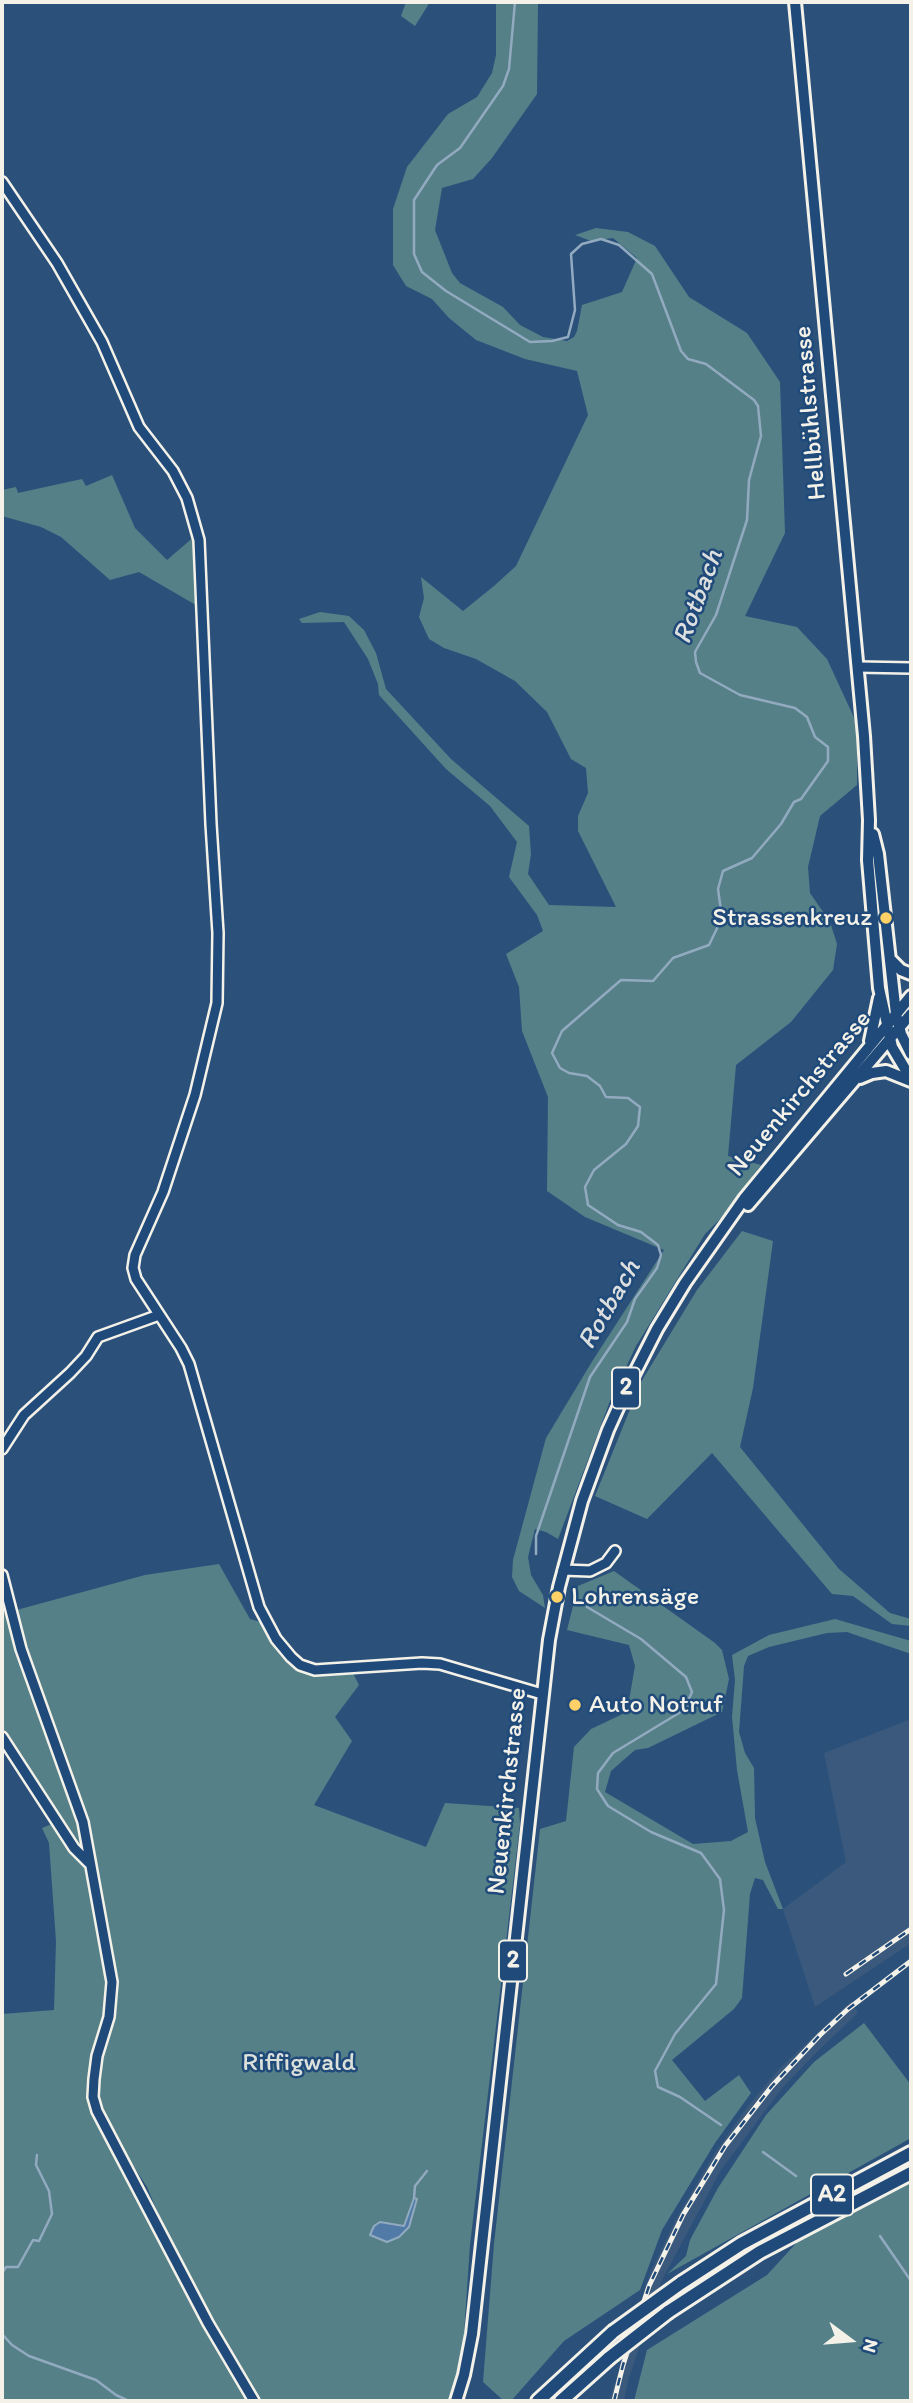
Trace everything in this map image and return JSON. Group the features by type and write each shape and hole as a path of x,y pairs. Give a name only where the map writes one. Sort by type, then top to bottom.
{"highway":[{"name":"A2","path":"538,2401 613,2332 681,2283 753,2238 911,2152"},
{"name":"A2","path":"561,2401 609,2358 668,2312 760,2252 911,2172"}],"main road":[{"name":"Hellbühlstrasse","path":"795,2 858,667 869,820 868,860 880,992 890,1039 911,1080"},
{"name":"Hellbühlstrasse","path":"869,820 878,854 896,1014 911,1054"},
{"path":"890,958 901,970 911,974"},
{"path":"868,1047 875,1025 880,992"},
{"name":"Neuenkirchstrasse","path":"456,2401 464,2375 475,2312 551,1629 563,1570 591,1474 632,1378 685,1283 744,1199 911,996"},
{"name":"Neuenkirchstrasse","path":"728,1224 747,1206 911,1014"},
{"path":"855,1081 883,1071 911,1080"}],"street":[{"path":"2,183 57,263 102,342 139,427 173,471 187,498 199,540 219,981 215,1014 195,1095 163,1192 135,1255 133,1268 136,1279 189,1364 259,1607 276,1639 291,1657 300,1665 315,1670 440,1664 542,1694"},
{"path":"858,667 911,668"},
{"path":"2,1449 24,1415 86,1356 98,1336 159,1315"},
{"path":"563,1570 590,1571 607,1563 615,1551"},
{"path":"2,1575 21,1649 83,1822 112,1982 109,2017 97,2056 94,2078 93,2096 97,2111 208,2323 254,2401"},
{"path":"2,1737 74,1848 90,1864"}],"shaded area":[{"path":"911,1719 911,1943 815,2007 783,1909 846,1862 824,1753"},
{"path":"851,2001 858,2013 783,2087 721,2170 662,2280 628,2381 624,2401 609,2401 651,2271 675,2221 714,2154 748,2106 780,2068"},
{"path":"414,2198 417,2199 409,2227 399,2237 387,2242 370,2235 374,2226 380,2222 404,2226"}],"green space":[{"path":"406,2 430,2 415,26 401,16"},
{"path":"496,2 538,2 537,94 492,158 473,179 442,188 435,230 452,273 460,283 503,307 520,325 543,337 567,341 574,337 577,331 582,305 622,292 637,258 613,238 591,241 575,235 596,228 628,232 655,246 689,297 747,333 780,382 785,533 745,616 797,627 827,659 857,724 857,785 820,816 808,867 810,893 830,922 837,944 833,970 791,1022 736,1065 728,1156 761,1165 722,1217 705,1234 636,1346 610,1401 558,1539 535,1529 528,1557 531,1575 543,1595 545,1608 519,1591 512,1577 513,1560 546,1438 664,1250 585,1217 547,1191 548,1097 522,1031 519,987 506,954 543,931 537,915 509,877 517,842 490,806 446,769 379,695 378,684 368,659 344,622 302,623 299,619 320,612 349,616 364,630 376,653 386,689 451,759 529,826 531,854 528,874 549,905 616,907 578,831 578,816 588,793 586,768 571,759 547,712 515,681 476,659 444,648 429,639 419,617 424,598 421,577 463,611 516,566 588,415 577,371 525,359 476,340 449,318 432,299 406,286 393,265 393,209 407,167 448,114 477,97 492,73 496,55"},
{"path":"112,475 135,528 167,560 196,535 201,608 139,572 110,580 61,537 41,527 2,516 2,490 16,487 18,493 82,479 86,486"},
{"path":"742,1231 773,1241 753,1388 740,1447 839,1569 890,1613 911,1619 911,1626 892,1624 853,1596 832,1594 712,1453 647,1519 595,1496 641,1382 697,1290"},
{"name":"Riffigwald","path":"219,1564 250,1619 264,1623 300,1669 313,1674 352,1671 359,1685 335,1717 352,1741 314,1805 426,1847 445,1803 519,1808 520,1824 470,2245 462,2362 450,2401 255,2401 171,2244 147,2187 110,2130 99,2104 97,2074 114,1996 90,1854 78,1848 2,1733 2,1614 145,1575"},
{"path":"614,1571 722,1650 729,1679 722,1712 648,1748 635,1750 611,1771 605,1792 693,1844 731,1841 748,1832 737,1770 732,1717 735,1680 732,1655 769,1635 835,1619 911,1641 911,1654 847,1632 827,1633 769,1647 748,1656 744,1666 739,1732 745,1753 754,1768 755,1818 765,1862 783,1909 778,1909 763,1880 755,1878 750,1894 742,1998 734,2009 672,2060 705,2101 739,2075 751,2093 715,2143 662,2230 640,2290 564,2341 511,2401 504,2401 483,2382 494,2244 540,1829 566,1821 574,1747 591,1729 627,1712 635,1666 629,1645 567,1630 578,1586"},
{"path":"54,1823 85,1868 108,1981 107,2007 92,2094 226,2363 252,2401 2,2401 2,2014 54,2010 56,1941 49,1843 42,1828"},
{"path":"864,2023 911,2085 911,2138 667,2274 686,2256 690,2240 718,2188 766,2115 814,2062"},
{"path":"911,2181 911,2401 634,2401 647,2350 767,2275 800,2239"}],"waterway":[{"name":"Rotbach","path":"515,2 509,69 503,86 460,148 437,165 414,200 414,254 422,272 446,291 530,342 568,337 575,310 571,254 582,244 601,239 619,245 652,274 681,351 688,359 706,364 754,400 758,406 761,436 749,480 747,520 716,615 695,652 700,673 740,695 795,708 807,717 815,737 828,747 828,761 801,799 794,802 781,824 752,858 723,871 718,889 722,918 709,945 673,958 653,981 621,980 562,1031 552,1053 560,1068 569,1073 587,1076 600,1086 606,1097 628,1098 640,1107 638,1126 626,1144 594,1170 585,1187 588,1205 618,1225 641,1232 658,1245 661,1255 657,1268 635,1299 627,1322 590,1377 536,1536 536,1554"},
{"name":"Rotbach","path":"587,1607 641,1639 686,1677 692,1692 684,1710 613,1753 598,1773 597,1789 608,1806 651,1832 701,1853 720,1879 724,1910 716,1984 675,2034 655,2071 658,2087 680,2097 721,2125"},
{"name":"Rotbach","path":"763,2152 796,2176"},
{"path":"2,2273 6,2267 18,2267 33,2240 39,2241 52,2214 49,2191 36,2165 37,2155"},
{"path":"414,2198 415,2186 427,2171"},
{"name":"Rotbach","path":"880,2236 911,2281"},
{"path":"2,2334 12,2345 29,2356 96,2380 129,2401"}],"railway":[{"path":"846,1974 911,1929"},
{"path":"614,2401 649,2286 683,2215 725,2146 772,2086 820,2035 848,2009 911,1961"}],"place":[{"name":"Strassenkreuz","path":"886,918"},
{"name":"Lohrensäge","path":"557,1597"},
{"name":"Auto Notruf","path":"575,1705"}]}
